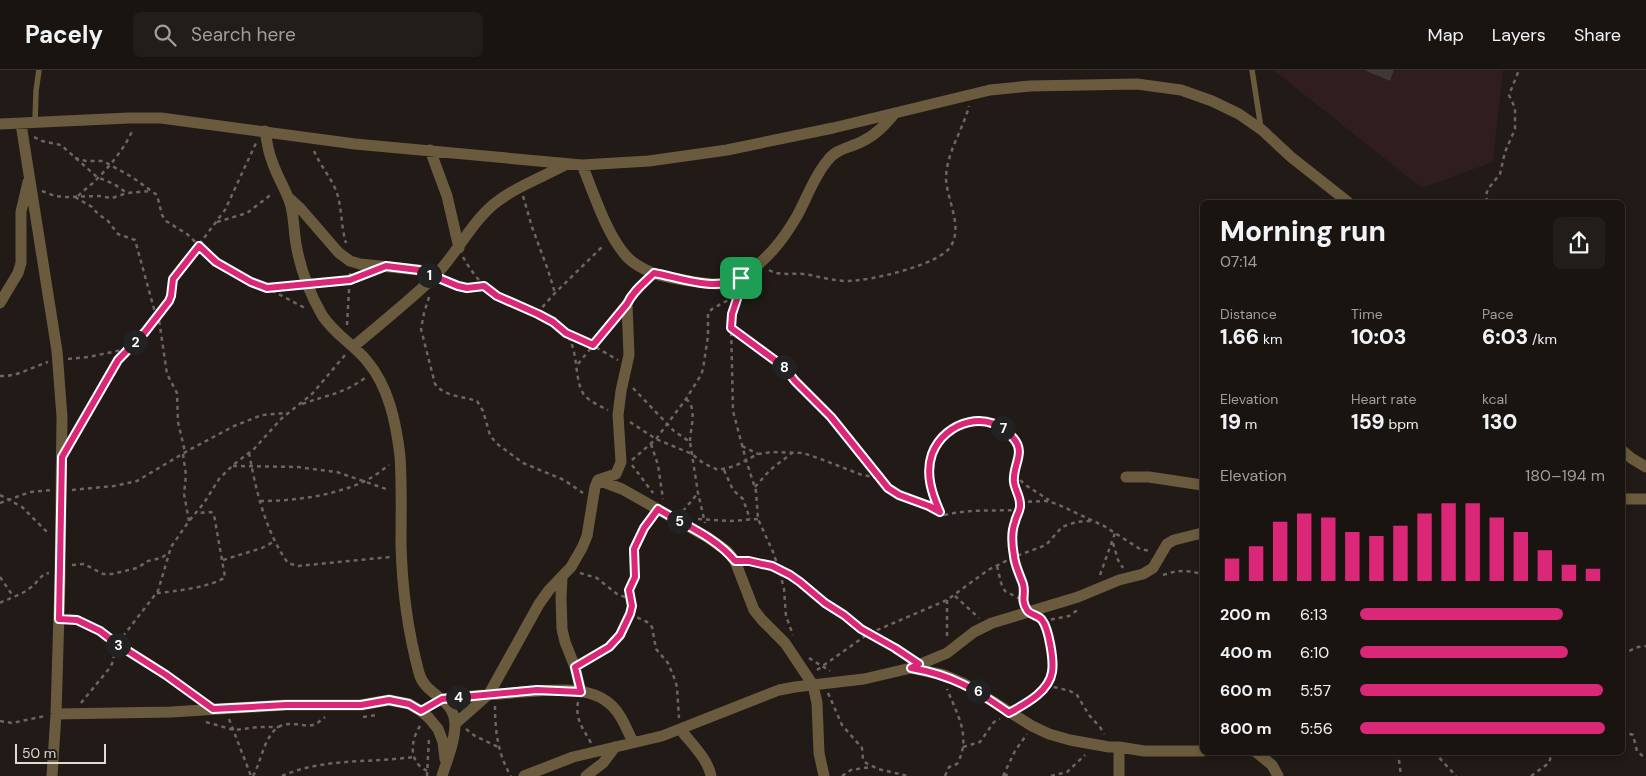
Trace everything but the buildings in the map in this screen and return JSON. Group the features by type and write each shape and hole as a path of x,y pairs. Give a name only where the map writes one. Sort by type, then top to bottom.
{"street":[{"path":"0,124 21,127 35,123 161,118 355,144 582,164 649,161 693,156 770,142 990,90 1030,86 1137,84 1181,90 1212,101 1239,114 1262,130 1290,157 1345,200"},
{"path":"582,164 613,236 627,256 638,266 654,273 709,284 733,283 772,251 797,216 826,162 838,151 863,142 878,132 895,113"},
{"path":"21,127 58,359 62,417 59,619 52,776"},
{"path":"263,131 271,161 291,208 298,252 308,285 323,315 334,331 349,343 375,371 392,409 400,456 402,555 406,604 420,676 431,692 442,699 451,710 456,723 442,776"},
{"path":"430,150 447,196 458,248"},
{"path":"349,343 435,278 480,218 492,206 505,196 567,164"},
{"path":"0,303 22,263 21,212 30,177"},
{"path":"285,191 339,253 350,261 360,264 419,270 435,278"},
{"path":"456,723 492,694 539,604 549,590 562,578 582,548 598,480 616,474 619,470 621,462 618,415 629,355 627,304"},
{"path":"1625,453 1646,466"},
{"path":"1126,478 1149,477 1200,485"},
{"path":"598,480 622,489 707,537 727,551 735,561 754,610 785,643 812,682 817,703 819,753 824,776"},
{"path":"1625,499 1646,499"},
{"path":"524,776 573,757 680,730 779,690 812,682 872,677 915,666 947,653 986,625 1078,597 1143,574 1153,568 1167,544 1174,540 1200,534"},
{"path":"562,578 560,596 562,629 581,692"},
{"path":"915,666 944,675 979,692 1032,726 1070,740 1144,751 1200,751"},
{"path":"442,699 537,690 581,692 606,700 615,709 633,742"},
{"path":"56,714 200,711 286,705 361,705 389,700 409,704 429,718 438,730 443,742 446,763"},
{"path":"680,730 695,747 712,776"},
{"path":"586,776 603,763 615,747"},
{"path":"1119,747 1119,776"},
{"path":"1260,755 1272,765 1278,776"}],"lane":[{"path":"35,123 39,70"},
{"path":"1252,70 1262,130"}],"path":[{"path":"1487,200 1488,188 1500,174 1505,152 1513,135 1515,108 1509,95 1518,70"},
{"path":"762,261 773,273 801,274 833,280 851,281 902,271 923,264 944,253 951,246 955,235 955,222 946,179 948,166 972,94"},
{"path":"76,197 110,165 128,141 138,118"},
{"path":"21,127 42,141 59,144 98,178 114,184 127,193"},
{"path":"72,440 118,360 145,332 171,298 172,282 176,274 225,210 263,131"},
{"path":"310,138 318,160 337,194 342,228 350,261"},
{"path":"75,158 86,161 103,161 132,177 157,195 162,215 165,219 187,234 216,262 251,282 323,315"},
{"path":"30,177 38,188 48,194 61,197 99,196 112,198 127,193 151,191"},
{"path":"521,188 532,228 555,293"},
{"path":"217,222 246,213 285,191"},
{"path":"76,197 92,207 108,221 118,234 135,240 157,315 167,374 176,391 178,422 186,475 184,494 189,521"},
{"path":"538,314 555,293 613,236"},
{"path":"458,248 466,263 484,286 497,296 553,322 566,333 593,345 620,362 624,376 636,392 668,425 690,442"},
{"path":"577,366 639,287 654,273"},
{"path":"267,288 350,280 365,275"},
{"path":"484,286 467,288 435,278 421,329 435,384 443,392 477,401 490,435 496,443 530,466 564,480 593,499"},
{"path":"71,714 108,670 112,664 117,644 157,593 168,553 174,541 219,479 254,449 280,419 321,385 334,368 349,343 350,280"},
{"path":"651,444 658,465 663,505 630,462 656,439 686,399 703,369 708,336 708,313 732,298 736,292 737,299 732,314 731,328 734,411 754,487 758,519 773,552 784,589 786,616 793,637 794,656"},
{"path":"731,328 784,367 795,381 831,417 893,492 929,506 945,515 964,510 981,512 1019,510"},
{"path":"566,333 574,349 581,387 585,396 595,404 618,415 656,439 692,454 712,468 724,470 758,454 792,453 808,454 862,475 880,478"},
{"path":"0,376 14,376 35,366 58,359 88,357 128,349"},
{"path":"298,405 347,390 375,371"},
{"path":"686,399 690,402 692,410 690,442 707,537"},
{"path":"0,502 30,492 133,482 142,479 184,453 234,426 262,415 288,413"},
{"path":"940,512 930,486 932,455 943,437 961,424 972,420 990,421 1014,438 1020,450 1014,475 1015,490 1020,502 1012,540 1014,557 1023,588 1022,600 1028,612 1043,621 1051,651 1052,669 1050,680 1034,697 994,722 980,742 963,747"},
{"path":"742,446 758,454"},
{"path":"250,452 254,484 260,502 275,541 288,563 298,566 402,555"},
{"path":"754,487 770,470 792,453"},
{"path":"260,502 316,496 364,482 400,456"},
{"path":"232,466 298,467 337,472 385,488 402,496"},
{"path":"724,470 733,490 744,498 750,519"},
{"path":"1014,475 1052,502 1116,533 1140,549 1162,550"},
{"path":"682,511 698,493"},
{"path":"0,494 22,507 60,545"},
{"path":"1020,502 1052,502"},
{"path":"575,667 609,647 620,635 632,606 629,590 635,577 634,549 644,528 658,509"},
{"path":"157,593 177,591 224,579 226,574 212,512 196,513"},
{"path":"704,519 730,521 758,519"},
{"path":"908,776 873,767 864,759 861,745 842,725 831,697 812,682 868,634 947,600 977,577 1014,557 1046,545 1058,530 1068,523 1092,521"},
{"path":"1097,589 1116,533"},
{"path":"223,560 262,548 275,541"},
{"path":"1112,541 1118,560 1132,577"},
{"path":"0,603 32,587 42,576 60,569 84,564 103,574 112,574 137,568 148,561 161,558 168,553"},
{"path":"735,561 749,561 779,569 800,582 868,634 895,648 915,666"},
{"path":"997,566 1005,591 1022,600"},
{"path":"570,567 580,573 597,578 617,594 630,599"},
{"path":"0,577 13,596"},
{"path":"954,596 986,625"},
{"path":"947,600 947,653"},
{"path":"630,614 647,622 652,628 656,649 668,663 677,688 680,730"},
{"path":"59,619 80,621 100,631 218,709 234,730 252,776"},
{"path":"1625,653 1646,646"},
{"path":"944,675 947,689 960,716 963,747 957,764 949,767 945,776"},
{"path":"1046,685 1070,691 1077,695 1103,734 1119,747"},
{"path":"581,692 577,715 595,751"},
{"path":"492,694 498,747 504,764 512,776"},
{"path":"354,717 370,717 383,713"},
{"path":"0,721 12,723 56,714"},
{"path":"205,722 234,730 264,726 279,727 290,724 316,724 329,716"},
{"path":"427,772 415,763 413,757 414,741 418,730 429,718"},
{"path":"427,776 429,718"},
{"path":"456,723 475,736 498,747"},
{"path":"1009,776 1003,775 1015,750 1032,726"},
{"path":"252,776 269,737 279,727"},
{"path":"1625,733 1633,735 1637,751 1646,759"},
{"path":"1051,776 1067,772 1095,744"},
{"path":"1398,755 1401,776"},
{"path":"1437,755 1456,776"},
{"path":"1531,776 1549,763 1551,755"},
{"path":"282,776 294,771 323,765 413,757"},
{"path":"842,776 851,770 873,767"},
{"path":"888,772 891,776"}],"shaded area":[{"path":"1273,70 1503,70 1493,162 1422,188"}],"route":[{"path":"199,246 216,262 251,282 267,288 350,280 386,266 419,270 467,288 484,286 497,296 538,314 553,322 566,333 593,345 639,287 654,273 709,284 733,283 741,278 736,292 737,302 732,314 731,328 784,367 795,381 831,417 893,492 940,512 930,486 930,466 935,447 949,431 972,420 981,420 990,421 998,425 1014,438 1020,450 1014,481 1015,490 1021,505 1014,525 1012,540 1014,557 1024,593 1022,600 1028,612 1043,621 1052,662 1050,680 1034,697 1009,713 963,683 944,675 911,668 919,664 861,629 800,582 772,566 749,561 735,561 727,551 707,537 658,509 644,528 634,549 636,571 629,590 632,606 620,635 609,647 575,667 581,692 537,690 442,699 421,711 409,704 389,700 361,705 286,705 213,709 100,631 77,620 59,619 62,457 118,360 145,332 169,301 173,279 199,246"}]}
